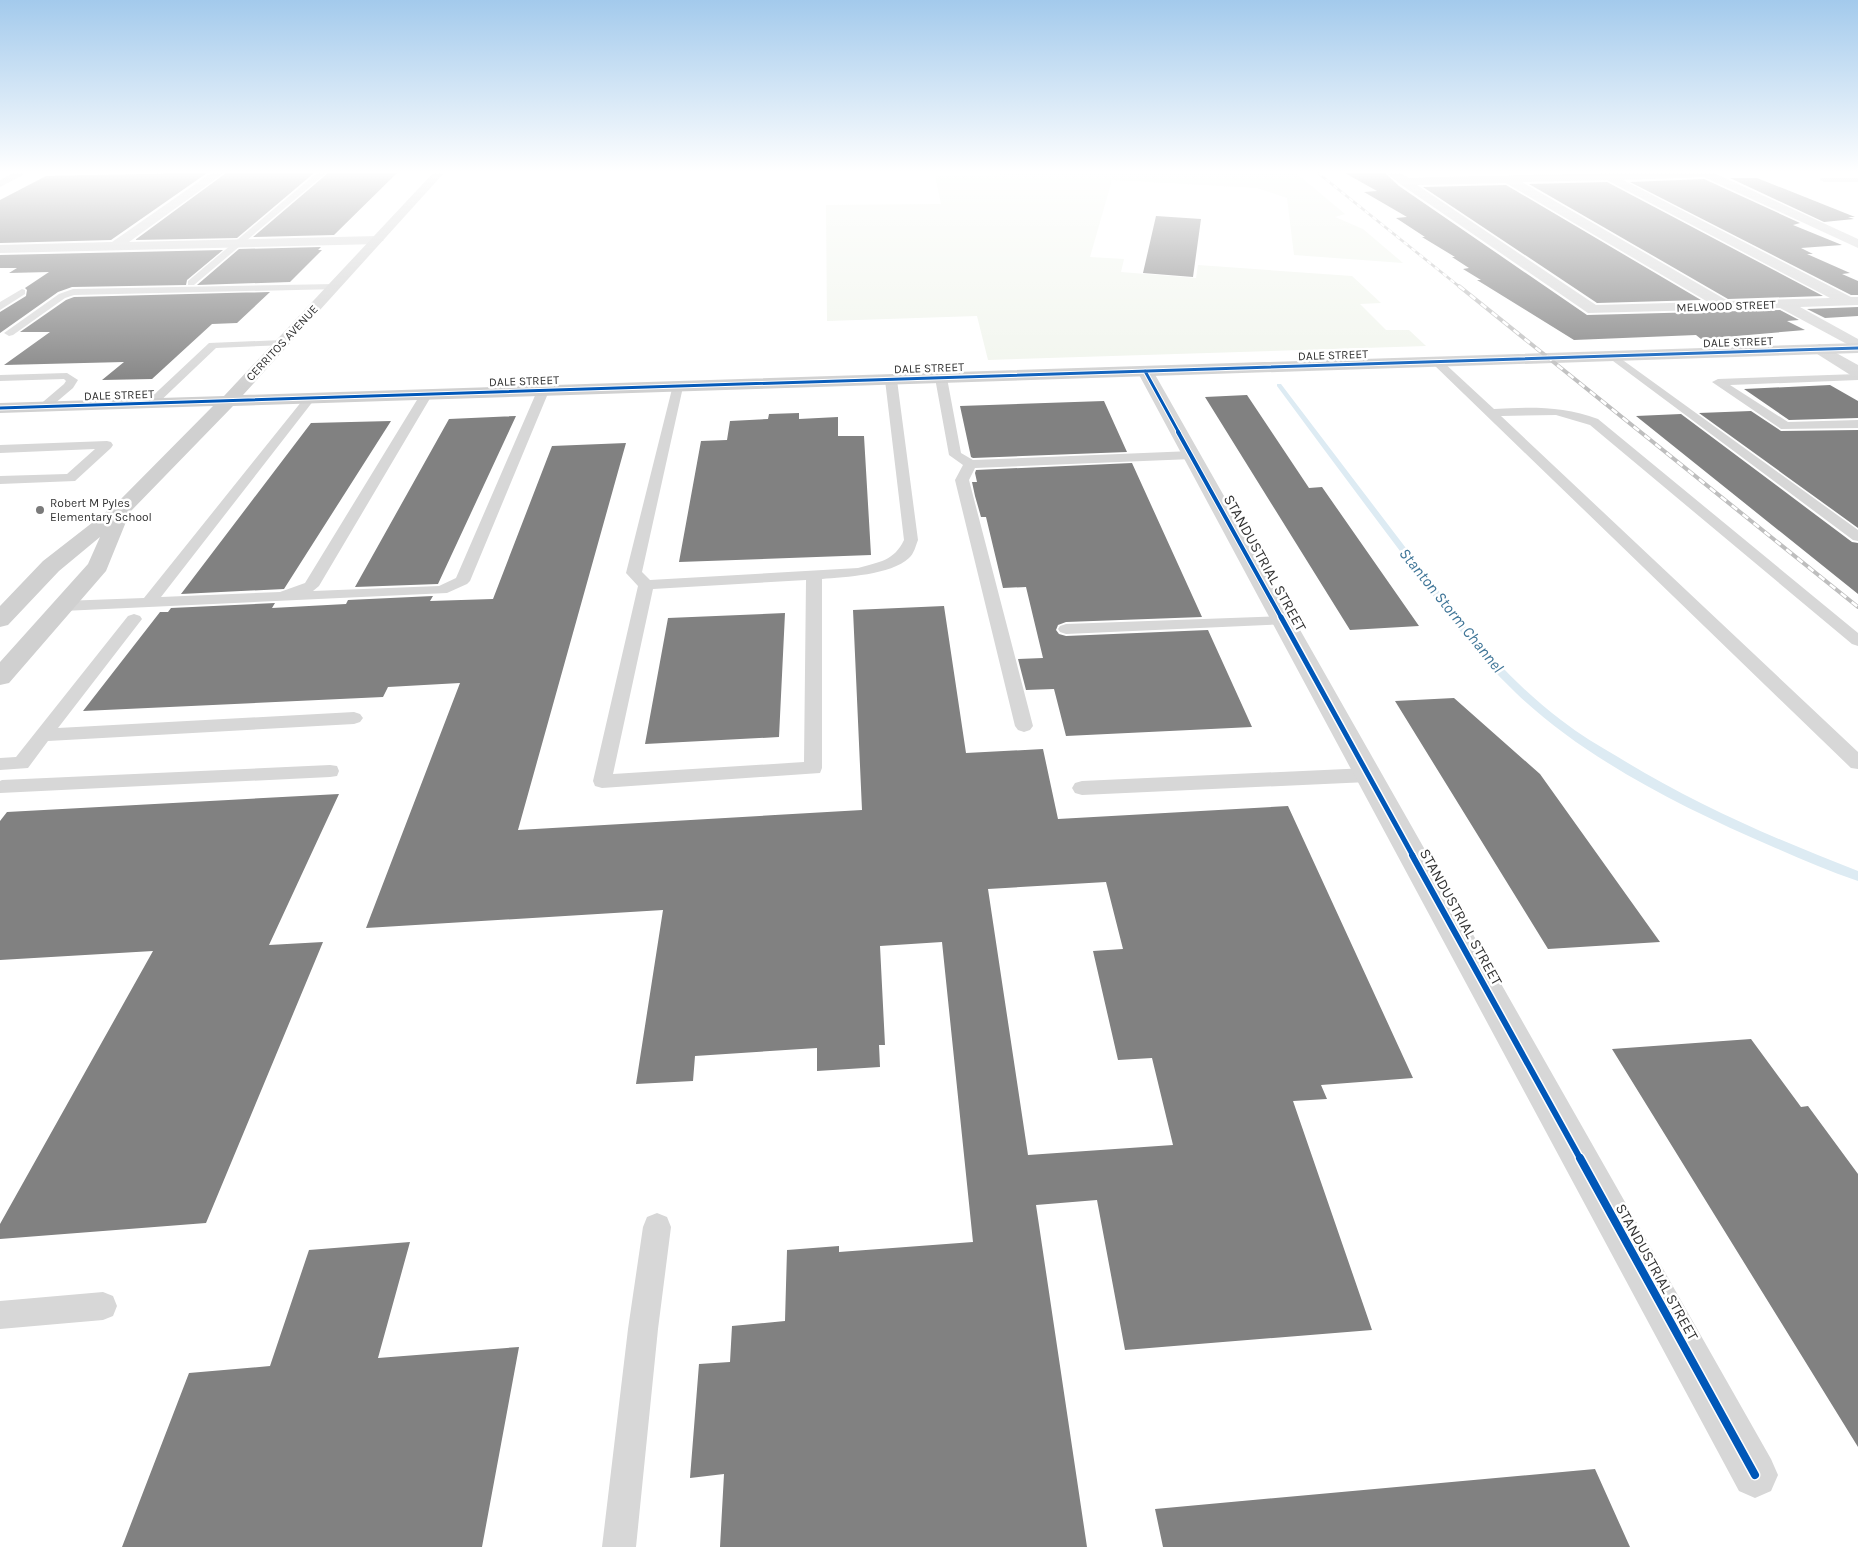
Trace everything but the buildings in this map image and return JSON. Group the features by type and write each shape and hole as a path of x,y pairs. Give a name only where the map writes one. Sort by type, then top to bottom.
{"street":[{"path":"0,249 148,245"},
{"name":"CERRITOS AVENUE","path":"0,620 51,566 122,509 228,401 373,245"},
{"name":"MELWOOD STREET","path":"1497,245 1593,310 1854,301"},
{"path":"1621,245 1724,306"},
{"path":"1743,245 1854,301"},
{"path":"1783,304 1858,347"},
{"name":"DALE STREET","path":"0,408 1820,350 1858,347"},
{"path":"1820,350 1858,372"},
{"name":"STANDUSTRIAL STREET","path":"1145,371 1755,1475"},
{"name":"CERRITOS AVENUE","path":"0,677 98,566 122,509"}],"lane":[{"path":"191,283 236,245"},
{"path":"9,333 62,296 73,292 335,286"},
{"path":"0,307 22,292"},
{"path":"150,404 213,345 282,343"},
{"path":"1613,356 1858,537"},
{"path":"1438,362 1858,763"},
{"path":"0,378 67,376 72,380 70,386 43,407"},
{"path":"1858,377 1718,382 1785,426 1858,424"},
{"path":"941,378 956,456 970,464 1192,455"},
{"path":"677,387 634,573 646,585 859,572 887,564 904,555 911,540 891,380"},
{"path":"63,606 442,590 462,581 543,391"},
{"path":"282,597 311,586 426,395"},
{"path":"149,602 310,398"},
{"path":"1491,413 1550,410 1567,412 1594,422 1858,641"},
{"path":"0,449 107,444 70,478 0,480"},
{"path":"970,464 962,480 1024,726"},
{"path":"646,585 602,781 813,768 814,576"},
{"path":"1,788 134,619"},
{"path":"1066,629 1283,621"},
{"path":"43,735 354,718"},
{"path":"0,764 21,763"},
{"path":"1,788 330,771"},
{"path":"1082,788 1368,775"},
{"path":"619,1547 642,1329 657,1227"},
{"path":"0,1315 103,1306"}],"shaded area":[{"path":"826,245 1093,245 1090,257 1124,259 1121,272 1196,278 1198,265 1352,276 1381,303 1360,304 1386,330 1409,330 1426,346 988,360 977,316 827,321"},
{"path":"1293,245 1382,245 1403,263 1294,255"}],"waterway":[{"name":"Stanton Storm Channel","path":"1279,385 1463,629 1484,655 1531,701 1568,731 1663,789 1759,836 1858,876"}],"railway":[{"path":"1408,245 1461,288"},
{"path":"1459,286 1858,607"}],"cycle path":[{"path":"0,408 1858,348"},
{"path":"1145,371 1755,1475"}],"place":[{"name":"Robert M Pyles Elementary School","path":"40,510"}]}
